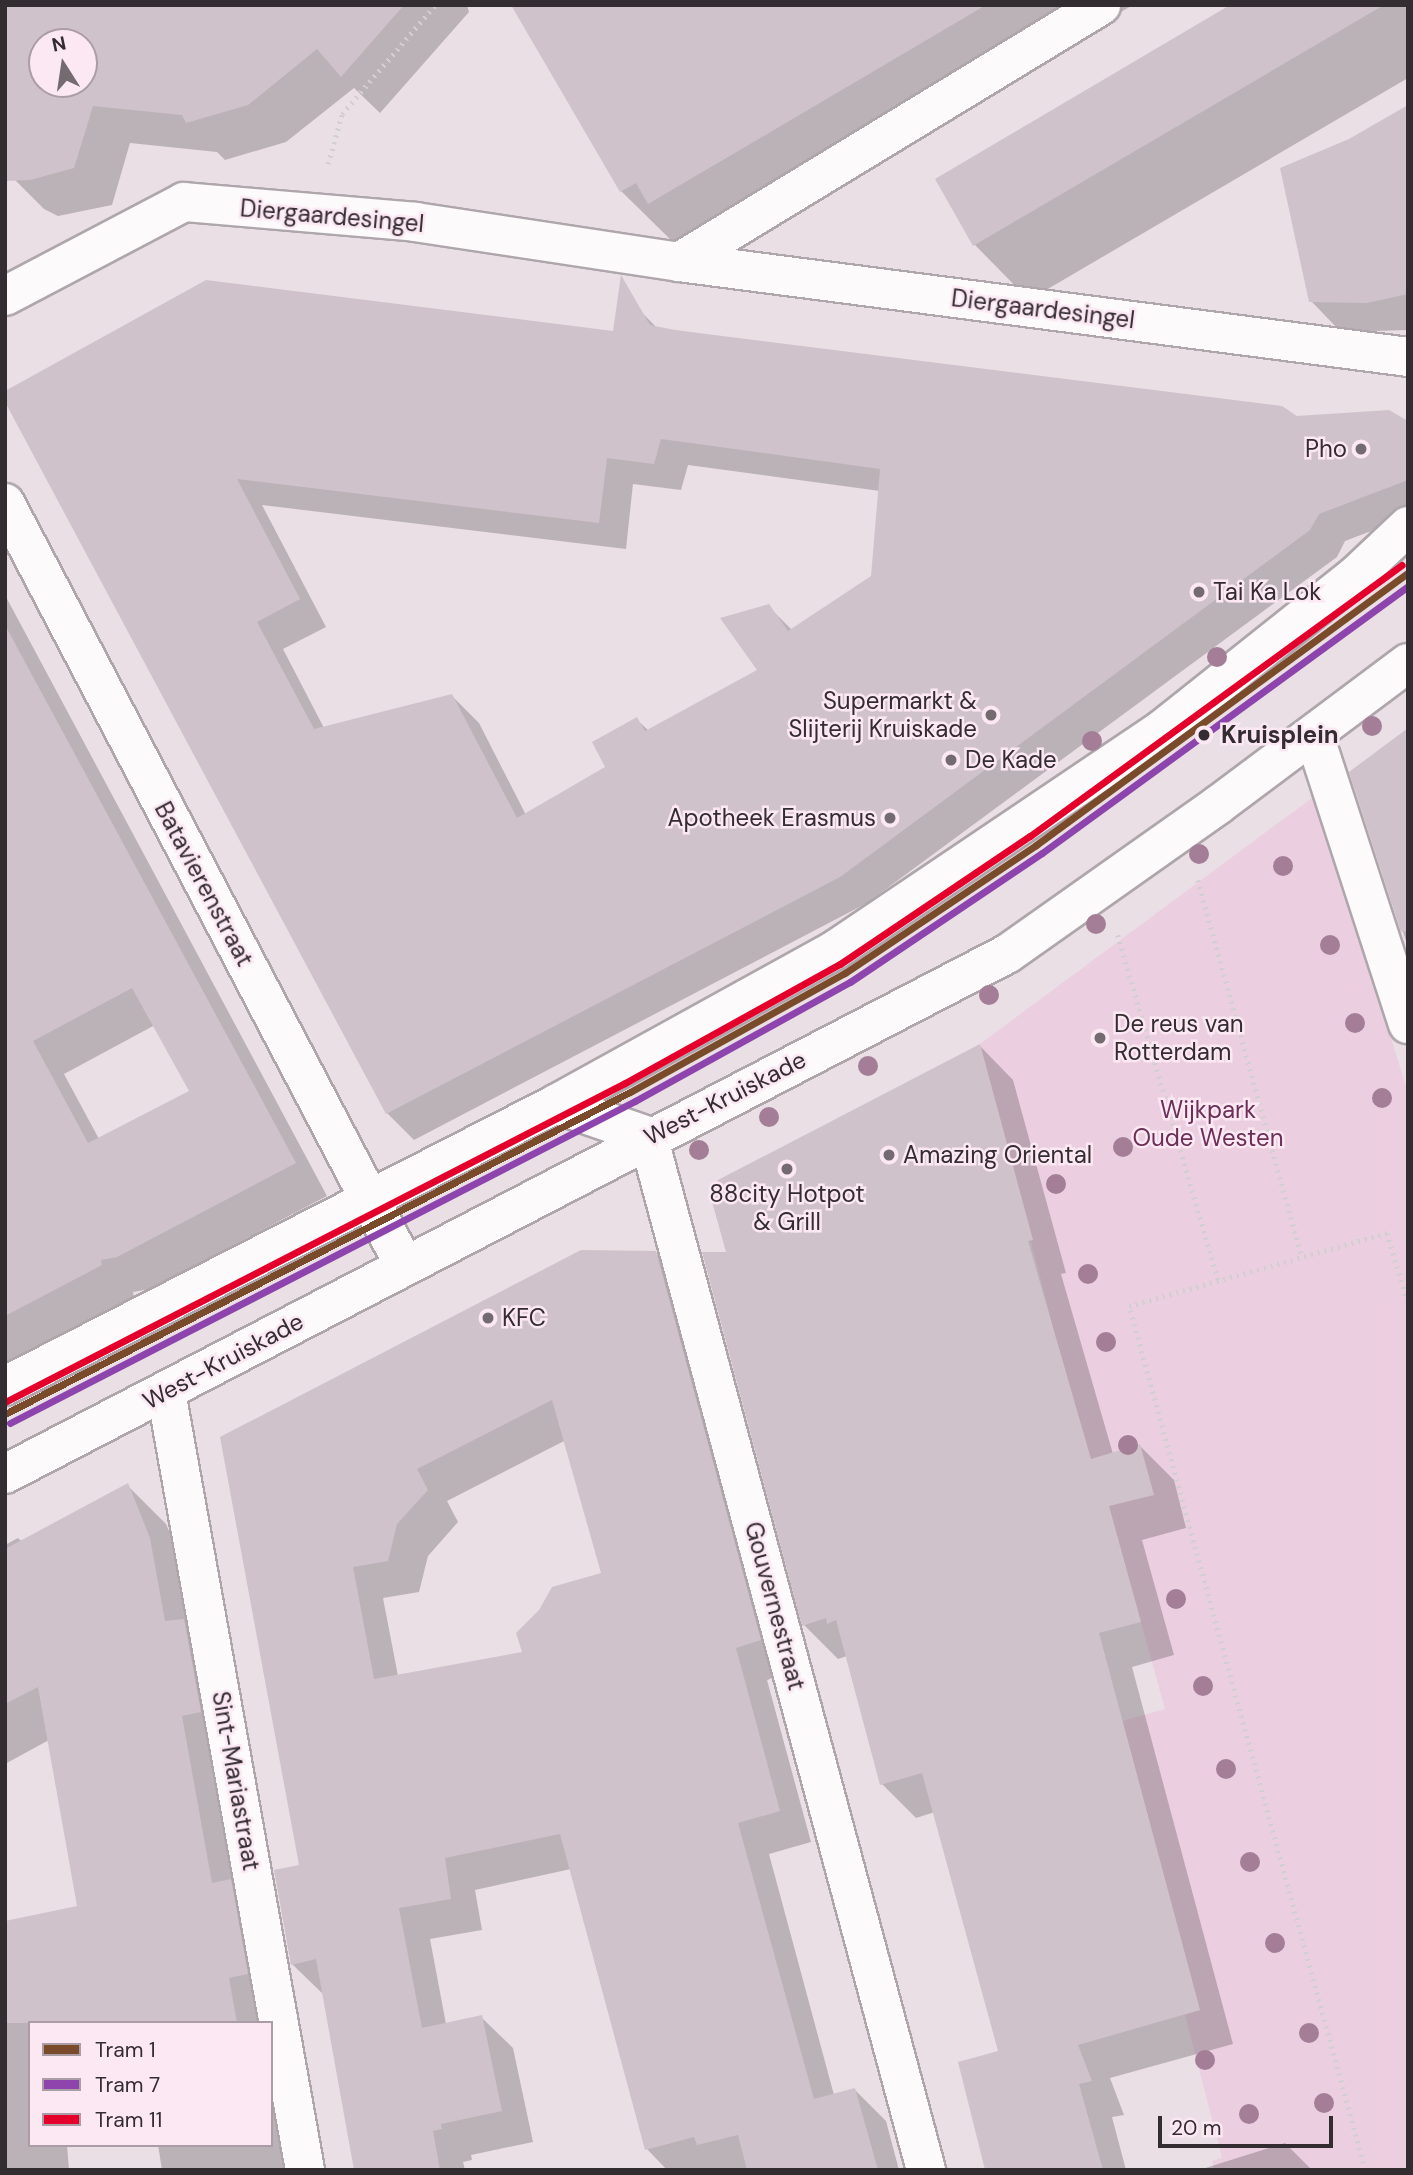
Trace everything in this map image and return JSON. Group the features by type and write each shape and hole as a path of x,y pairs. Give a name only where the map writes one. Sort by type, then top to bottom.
{"street":[{"path":"679,262 1101,5"},
{"name":"Diergaardesingel","path":"5,296 184,202 314,216 415,222 679,262 1408,357"},
{"name":"Batavierenstraat","path":"5,503 404,1265"},
{"path":"5,1386 556,1104 835,950 954,873 1160,731 1355,576 1408,526"},
{"name":"West-Kruiskade","path":"5,1474 166,1392 648,1136 1007,954 1314,735 1408,663"},
{"path":"1314,735 1408,1024"},
{"path":"556,1104 648,1136"},
{"name":"Gouvernestraat","path":"648,1136 926,2170"},
{"name":"Sint-Mariastraat","path":"166,1392 305,2170"}],"path":[{"path":"314,216 342,114 435,5"},
{"path":"1193,873 1199,882 1302,1257"},
{"path":"1115,930 1121,939 1218,1280"},
{"path":"1365,2170 1129,1306 1387,1233 1408,1303"}],"green space":[{"name":"Wijkpark Oude Westen","path":"1316,795 1408,1093 1408,2170 1214,2170 1212,2161 1222,2158 1185,2015 1200,2010 1122,1721 1165,1709 1118,1540 1115,1540 1067,1382 980,1044"}],"building":[{"path":"5,5 404,5 341,77 317,49 248,105 186,123 182,115 93,106 74,168 30,180 5,181"},
{"path":"511,5 986,5 648,204 636,183 620,192"},
{"path":"1230,5 1384,5 973,246 935,179"},
{"path":"1408,105 1408,294 1367,303 1309,302 1280,168 1349,139"},
{"path":"621,275 650,325 675,330 1282,406 1297,416 1389,410 1408,421 1408,480 1319,514 1310,530 840,877 386,1114 5,402 5,391 206,280 613,331","holes":["661,439 880,469 871,576 788,631 769,604 720,618 757,670 645,731 637,717 592,742 605,767 517,818 452,694 314,729 257,622 300,599 237,479 599,523 607,458 654,464"]},
{"path":"5,625 296,1163 117,1257 101,1260 102,1265 5,1316","holes":["132,988 189,1091 88,1143 33,1041"]},
{"path":"1408,728 1408,931 1401,932 1349,772"},
{"path":"980,1044 1033,1240 1028,1241 1091,1459 1140,1444 1154,1495 1109,1506 1141,1622 1099,1633 1200,2010 1078,2045 1092,2081 1079,2084 1103,2170 985,2170 958,2062 998,2051 922,1773 880,1785 836,1620 827,1624 826,1618 802,1626 702,1252 726,1252 711,1198 718,1180"},
{"path":"581,1250 656,1251 761,1640 736,1648 780,1811 738,1823 814,2099 855,2088 878,2170 747,2170 738,2135 697,2145 694,2137 645,2150 560,1834 445,1858 451,1899 399,1908 422,2028 482,2015 502,2111 441,2124 442,2129 433,2131 440,2170 354,2170 316,1959 291,1965 274,1870 299,1865 220,1437","holes":["552,1400 601,1573 552,1587 539,1610 516,1633 522,1652 374,1679 353,1567 388,1561 397,1524 428,1490 417,1469"]},
{"path":"128,1483 150,1538 165,1621 184,1619 201,1712 182,1716 212,1883 231,1879 248,1974 229,1978 237,2021 5,2023 5,1921 77,1906 38,1687 5,1704 5,1549"}],"tram line":[{"name":"11","path":"5,1402 625,1083 840,964 1030,836 1402,565"},
{"name":"1","path":"5,1414 630,1092 845,973 1036,845 1408,573"},
{"name":"7","path":"10,1423 635,1101 850,982 1042,853 1408,586"}],"place":[{"name":"Pho","path":"1361,449"},
{"name":"Tai Ka Lok","path":"1199,592"},
{"name":"Supermarkt & Slijterij Kruiskade","path":"991,715"},
{"name":"Kruisplein","path":"1204,735"},
{"name":"De Kade","path":"951,760"},
{"name":"Apotheek Erasmus","path":"890,818"},
{"name":"De reus van Rotterdam","path":"1100,1038"},
{"name":"Amazing Oriental","path":"889,1155"},
{"name":"88city Hotpot & Grill","path":"787,1169"},
{"name":"KFC","path":"488,1318"}]}
